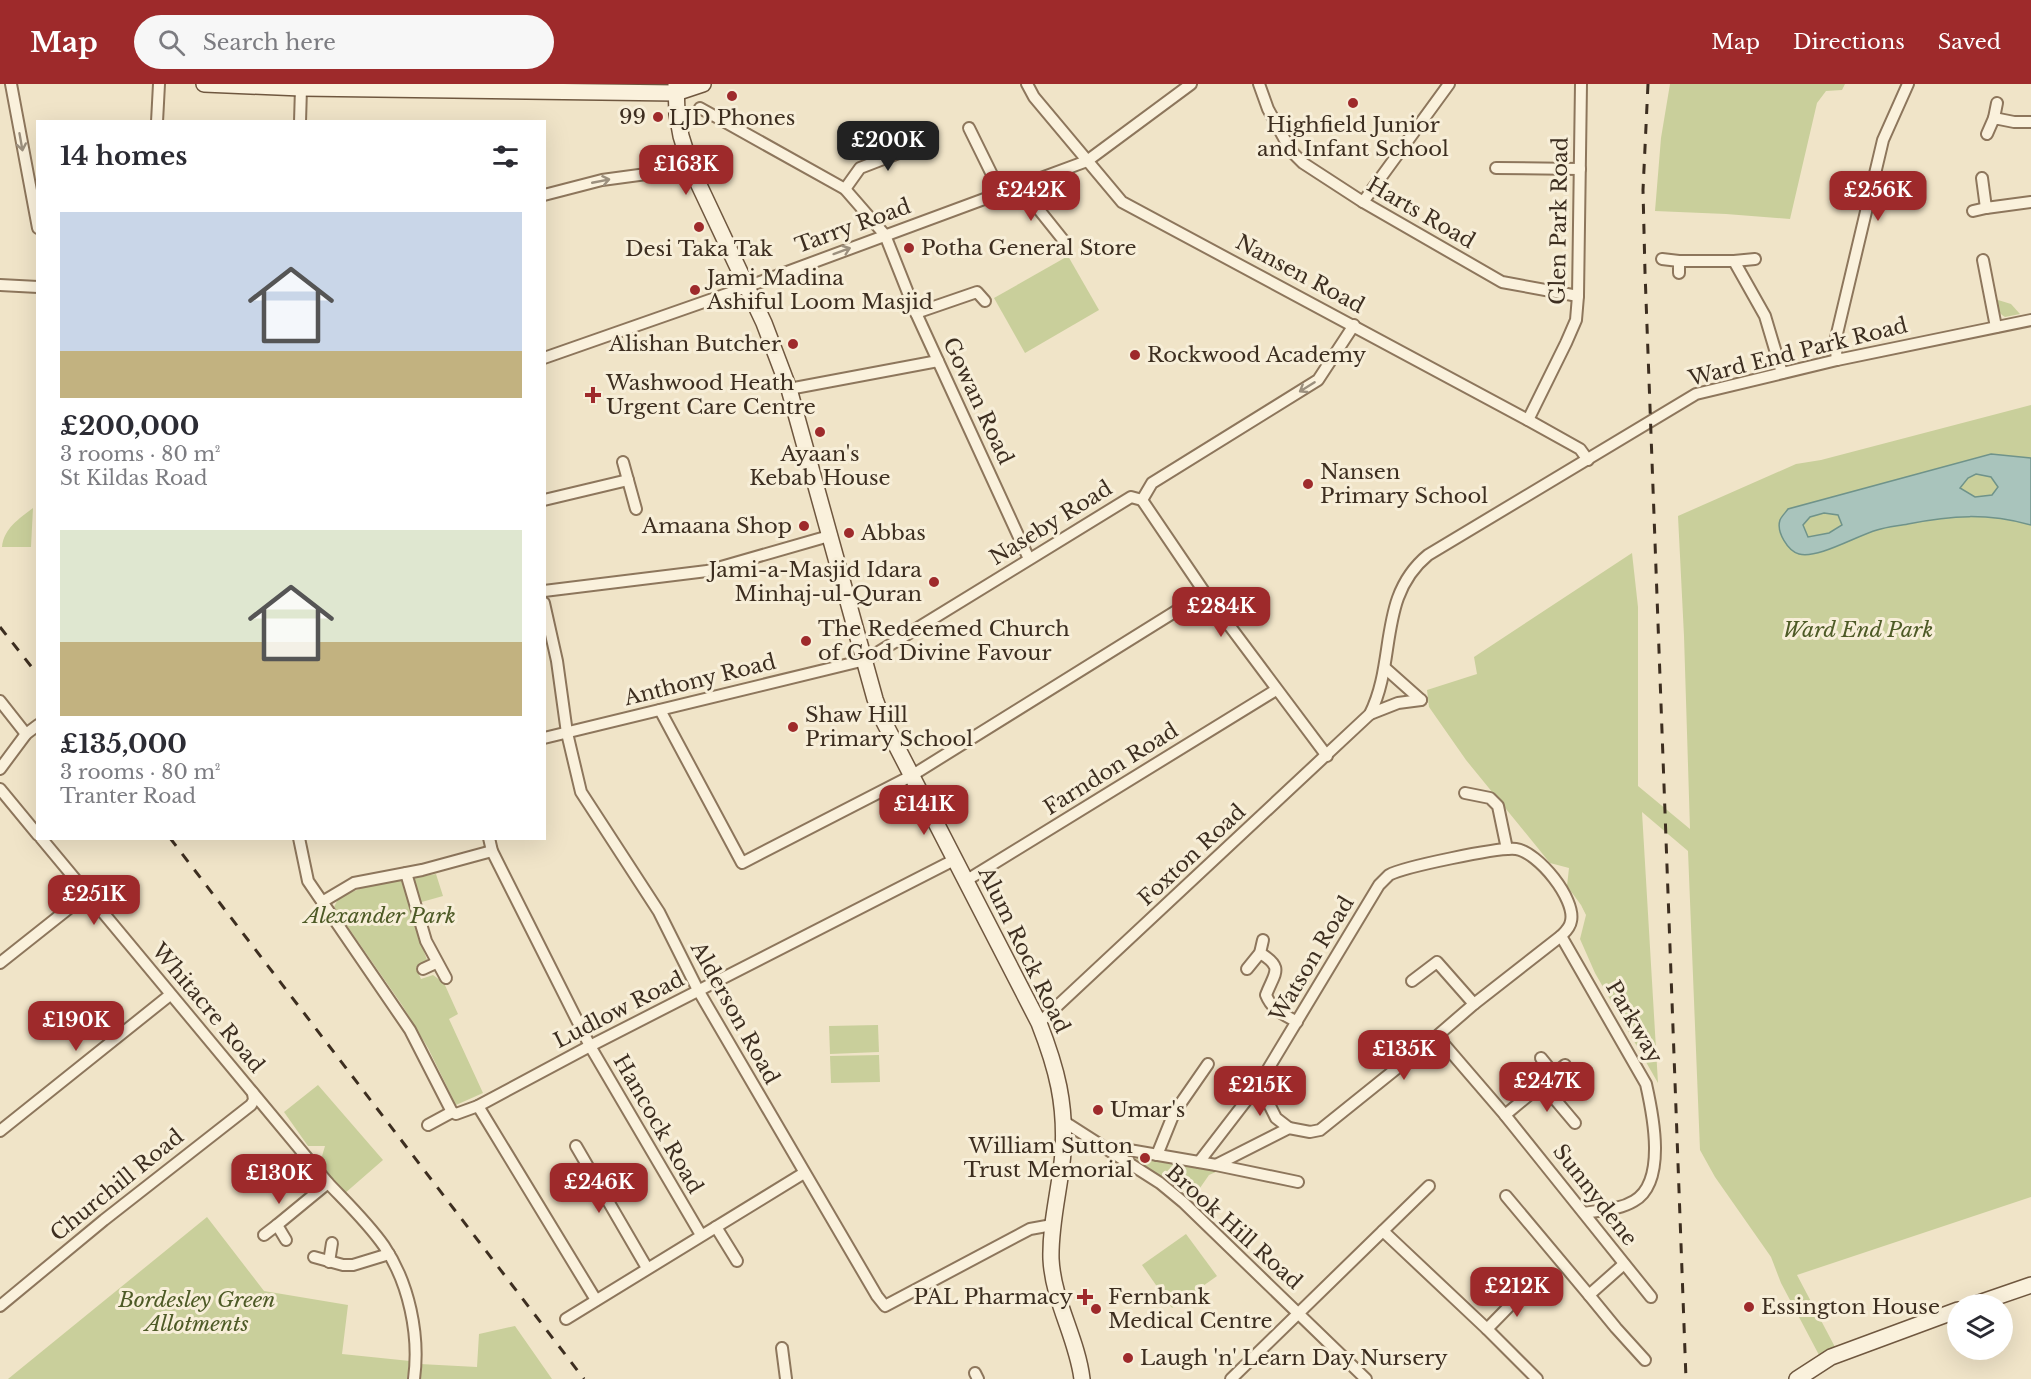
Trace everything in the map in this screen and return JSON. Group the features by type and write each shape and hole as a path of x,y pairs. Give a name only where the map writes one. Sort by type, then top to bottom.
{"street":[{"path":"11,84 33,180 36,209"},
{"path":"157,120 159,84"},
{"path":"204,84 301,88 676,89 703,84"},
{"name":"Nansen Road","path":"1027,84 1034,97 1122,202 1528,420 1580,449 1588,460"},
{"name":"Tarry Road","path":"546,357 1087,161 1177,88 1191,84"},
{"name":"Harts Road","path":"1259,84 1268,109 1293,153 1303,163 1363,202 1502,282 1578,296"},
{"path":"1363,202 1449,84"},
{"name":"Glen Park Road","path":"1528,420 1576,320 1581,84"},
{"path":"1837,360 1835,342 1883,140 1908,84"},
{"path":"300,120 301,88"},
{"name":"Alum Rock Road","path":"676,89 681,136 691,168 777,353 789,389 882,718 1040,1023 1050,1051 1062,1092 1063,1121 1063,1153 1052,1224 1051,1260 1057,1296 1082,1379"},
{"path":"1988,134 1997,103"},
{"name":"Gowan Road","path":"700,108 844,189 885,235 916,314 1029,559"},
{"path":"1994,118 2014,122 2031,122"},
{"path":"969,128 1001,193"},
{"path":"844,189 860,168 922,144"},
{"path":"546,194 602,180 691,168"},
{"path":"1497,168 1580,169"},
{"path":"1982,178 1986,208"},
{"path":"1020,186 1064,241"},
{"path":"1973,211 2031,202"},
{"path":"1662,259 1679,261 1755,259"},
{"path":"1983,260 1996,327"},
{"path":"1679,261 1679,273"},
{"path":"1734,261 1765,316 1782,373"},
{"path":"0,285 36,287"},
{"path":"916,314 977,292 985,301"},
{"name":"Ward End Park Road","path":"1370,714 1379,696 1393,611 1399,592 1419,563 1428,555 1696,394 1837,360 2031,320"},
{"name":"Naseby Road","path":"865,659 1131,497 1142,500 1152,483 1318,380 1353,324"},
{"path":"789,389 938,362"},
{"path":"623,462 636,509"},
{"path":"546,500 628,480"},
{"path":"1142,500 1276,690 1327,756"},
{"path":"546,591 707,571 829,536"},
{"path":"660,710 742,863 911,776 1206,593"},
{"name":"Alderson Road","path":"546,613 567,733 581,792 658,912 699,990 804,1173 885,1306 1030,1229 1052,1224"},
{"name":"Anthony Road","path":"546,738 865,659"},
{"path":"1370,714 1398,703 1421,700 1385,668"},
{"name":"Farndon Road","path":"967,880 1276,690"},
{"path":"0,701 32,729 0,769"},
{"name":"Foxton Road","path":"1040,1023 1370,714"},
{"path":"0,789 36,833"},
{"path":"1259,1084 1276,1118 1289,1128 1310,1132 1320,1130 1561,936 1569,927 1572,920 1571,909 1555,879 1529,854 1516,849 1507,849 1498,806 1490,798 1465,793"},
{"name":"Whitacre Road","path":"43,840 328,1183 375,1233 389,1254 403,1284 412,1319 416,1360 414,1379"},
{"path":"299,840 308,881 410,1030 452,1112"},
{"name":"Hancock Road","path":"489,840 492,851 590,1046 701,1235"},
{"name":"Watson Road","path":"1199,1162 1259,1084 1379,885 1389,875 1407,868 1507,849"},
{"path":"322,902 354,883 492,851"},
{"name":"Ludlow Road","path":"428,1125 452,1112 456,1114 478,1106 590,1046 956,859"},
{"path":"405,873 426,941 446,978"},
{"path":"0,963 87,894"},
{"name":"Parkway","path":"1561,936 1646,1084 1653,1124 1655,1148 1652,1175 1648,1186 1636,1200 1618,1208 1585,1213"},
{"path":"1247,969 1260,953 1263,940"},
{"path":"1260,953 1276,966 1266,995 1269,1003 1274,1010 1297,1022"},
{"path":"1412,981 1437,962 1474,1004"},
{"path":"423,969 436,963"},
{"path":"0,1131 170,995"},
{"name":"Sunnydene","path":"1437,1036 1505,1115 1651,1297"},
{"path":"1541,1058 1554,1074"},
{"path":"1157,1155 1174,1113 1208,1064"},
{"path":"1505,1115 1565,1065"},
{"path":"1542,1084 1575,1123"},
{"name":"Churchill Road","path":"0,1306 104,1220 251,1105 254,1093"},
{"path":"478,1106 596,1300"},
{"name":"Brook Hill Road","path":"1063,1121 1160,1183 1183,1202 1366,1379"},
{"path":"1216,1165 1289,1128"},
{"path":"576,1146 647,1268"},
{"path":"1111,1150 1129,1150 1298,1182"},
{"path":"566,1319 804,1173"},
{"path":"264,1235 328,1183"},
{"path":"1231,1379 1429,1186"},
{"path":"1506,1196 1616,1328 1646,1360"},
{"path":"277,1225 286,1240"},
{"path":"716,1227 737,1261"},
{"path":"1383,1231 1537,1379"},
{"path":"329,1262 332,1243"},
{"path":"314,1257 329,1262 353,1265 389,1254"},
{"path":"1589,1294 1624,1264"},
{"path":"2004,1294 2031,1285"},
{"path":"1487,1329 1527,1288"},
{"path":"1797,1379 1832,1357 1947,1314"},
{"path":"782,1348 786,1379"}],"green space":[{"path":"1670,84 1845,84 1842,90 1826,91 1817,103 1790,219 1655,211 1661,138"},
{"path":"1068,256 1099,310 1025,353 994,298"},
{"path":"1998,300 2011,304 2020,314 2005,317 1999,310"},
{"name":"Ward End Park","path":"2031,405 2031,1197 1797,1275 1835,1347 1819,1355 1781,1283 1771,1257 1715,1177 1700,1150 1688,851 1642,812 1658,1083 1595,973 1580,939 1586,915 1567,886 1569,868 1550,863 1466,760 1429,707 1427,690 1477,674 1474,657 1632,553 1638,607 1638,786 1690,829 1678,516 1796,464 1821,460"},
{"path":"33,508 31,547 2,547 9,529"},
{"name":"Alexander Park","path":"436,874 443,896 411,905 427,960 416,967 421,979 433,975 444,983 458,1014 449,1019 483,1093 456,1105 428,1048 402,1005 334,907 339,897 367,886"},
{"path":"878,1025 879,1052 830,1054 829,1026"},
{"path":"879,1055 880,1082 831,1083 830,1056"},
{"path":"318,1085 383,1160 344,1194 320,1163 325,1146 308,1146 284,1112"},
{"path":"1134,1158 1218,1171 1209,1175 1193,1198"},
{"name":"Bordesley Green Allotments","path":"207,1217 264,1291 348,1305 342,1354 410,1361 407,1379 8,1379"},
{"path":"1186,1234 1217,1276 1172,1308 1142,1265"},
{"path":"515,1326 552,1379 420,1379 420,1364 477,1367 479,1334"}],"water":[{"path":"1991,454 2031,458 2031,525 1984,517 1940,519 1881,529 1807,555 1799,554 1791,549 1781,535 1780,520 1788,509","holes":["1976,474 1991,477 1998,487 1992,495 1975,497 1960,488 1968,478","1824,513 1838,515 1842,525 1829,533 1808,537 1803,525 1810,517"]}],"railway":[{"path":"1648,84 1643,190 1645,272 1686,1379"},
{"path":"0,627 36,672"},
{"path":"172,840 584,1379"}],"place":[{"name":"LJD Phones","path":"732,96"},
{"name":"Highfield Junior and Infant School","path":"1353,103"},
{"name":"99","path":"658,117"},
{"name":"Desi Taka Tak","path":"699,227"},
{"name":"Potha General Store","path":"909,248"},
{"name":"Jami Madina Ashiful Loom Masjid","path":"695,290"},
{"name":"Alishan Butcher","path":"793,344"},
{"name":"Rockwood Academy","path":"1135,355"},
{"name":"Washwood Heath Urgent Care Centre","path":"593,395"},
{"name":"Ayaan's Kebab House","path":"820,432"},
{"name":"Nansen Primary School","path":"1308,484"},
{"name":"Amaana Shop","path":"804,526"},
{"name":"Abbas","path":"849,533"},
{"name":"Jami-a-Masjid Idara Minhaj-ul-Quran","path":"934,582"},
{"name":"The Redeemed Church of God Divine Favour","path":"806,641"},
{"name":"Shaw Hill Primary School","path":"793,727"},
{"name":"Umar's","path":"1098,1110"},
{"name":"William Sutton Trust Memorial","path":"1145,1158"},
{"name":"PAL Pharmacy","path":"1085,1297"},
{"name":"Essington House","path":"1749,1307"},
{"name":"Fernbank Medical Centre","path":"1096,1309"},
{"name":"Laugh 'n' Learn Day Nursery","path":"1128,1358"}]}
